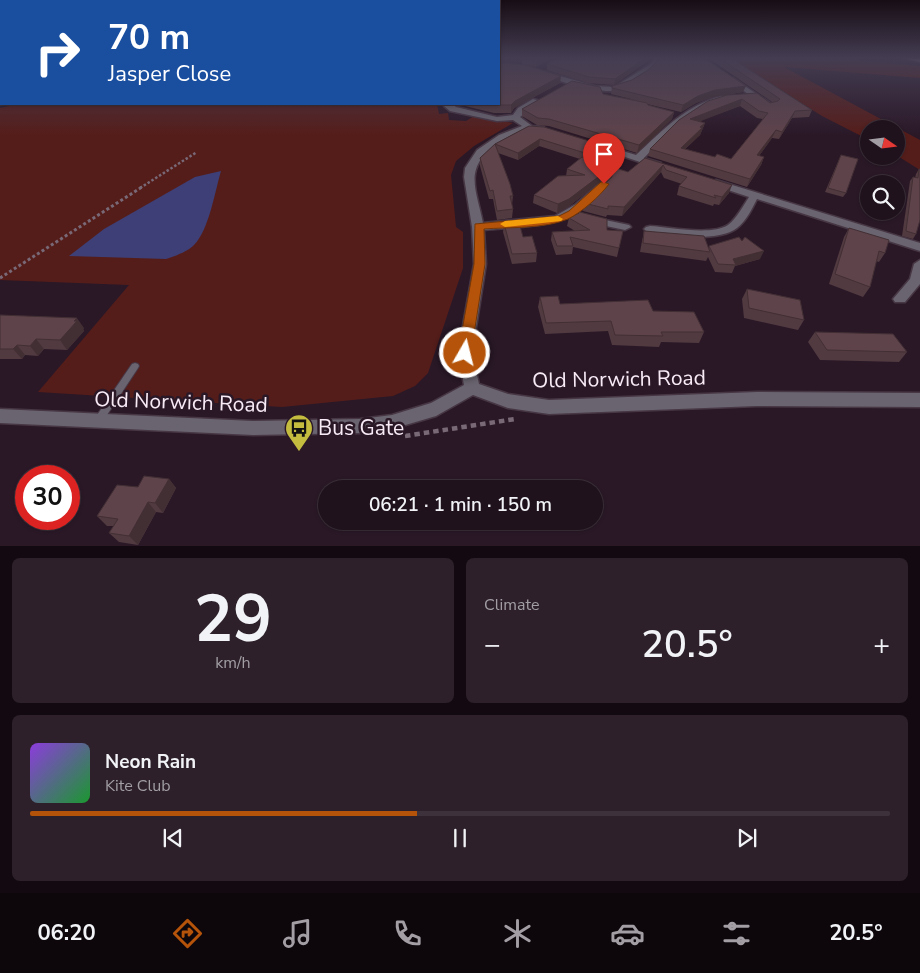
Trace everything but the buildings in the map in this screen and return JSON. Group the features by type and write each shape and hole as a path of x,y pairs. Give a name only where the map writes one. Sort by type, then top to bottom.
{"street":[{"path":"563,86 569,83"},
{"path":"576,83 605,93 626,83"},
{"path":"738,83 770,106"},
{"path":"515,117 521,110 546,96"},
{"path":"744,97 756,96"},
{"path":"638,159 678,116 706,102 731,97"},
{"path":"448,105 453,109 497,119 515,117 530,127 554,133"},
{"path":"472,388 465,353 480,264 478,227 469,177 474,159 480,152 517,130 530,127"},
{"path":"582,141 665,167"},
{"path":"701,178 920,247"},
{"path":"478,227 551,220 572,213 604,184"},
{"path":"650,228 690,237 728,230 734,226 755,195"},
{"path":"572,213 592,220 625,227"},
{"path":"900,299 916,280 920,264"},
{"name":"Old Norwich Road","path":"0,416 253,428 360,426 392,422 436,409 472,388 508,400 549,407 757,399 920,400"}],"lane":[{"path":"98,421 135,366"}],"path":[{"path":"0,278 197,152"},
{"path":"395,434 403,436 519,418"}],"shaded area":[{"path":"770,83 815,83 883,120 860,120 860,135 822,116"},
{"path":"14,105 437,105 439,114 448,113 449,120 466,121 474,116 513,123 474,146 456,161 451,175 456,227 463,232 463,268 428,373 415,386 393,396 282,407 38,392 129,285 0,280 0,108"},
{"path":"905,132 920,140 920,170 905,161"},
{"path":"221,171 204,230 194,245 184,252 166,259 69,256 104,229 195,177"}],"slow traffic":[{"path":"505,224 558,219"}],"place":[{"name":"Bus Gate","path":"299,452"}],"route":[{"path":"465,353 470,311 480,264 478,227 551,220 568,216 604,184"}]}
